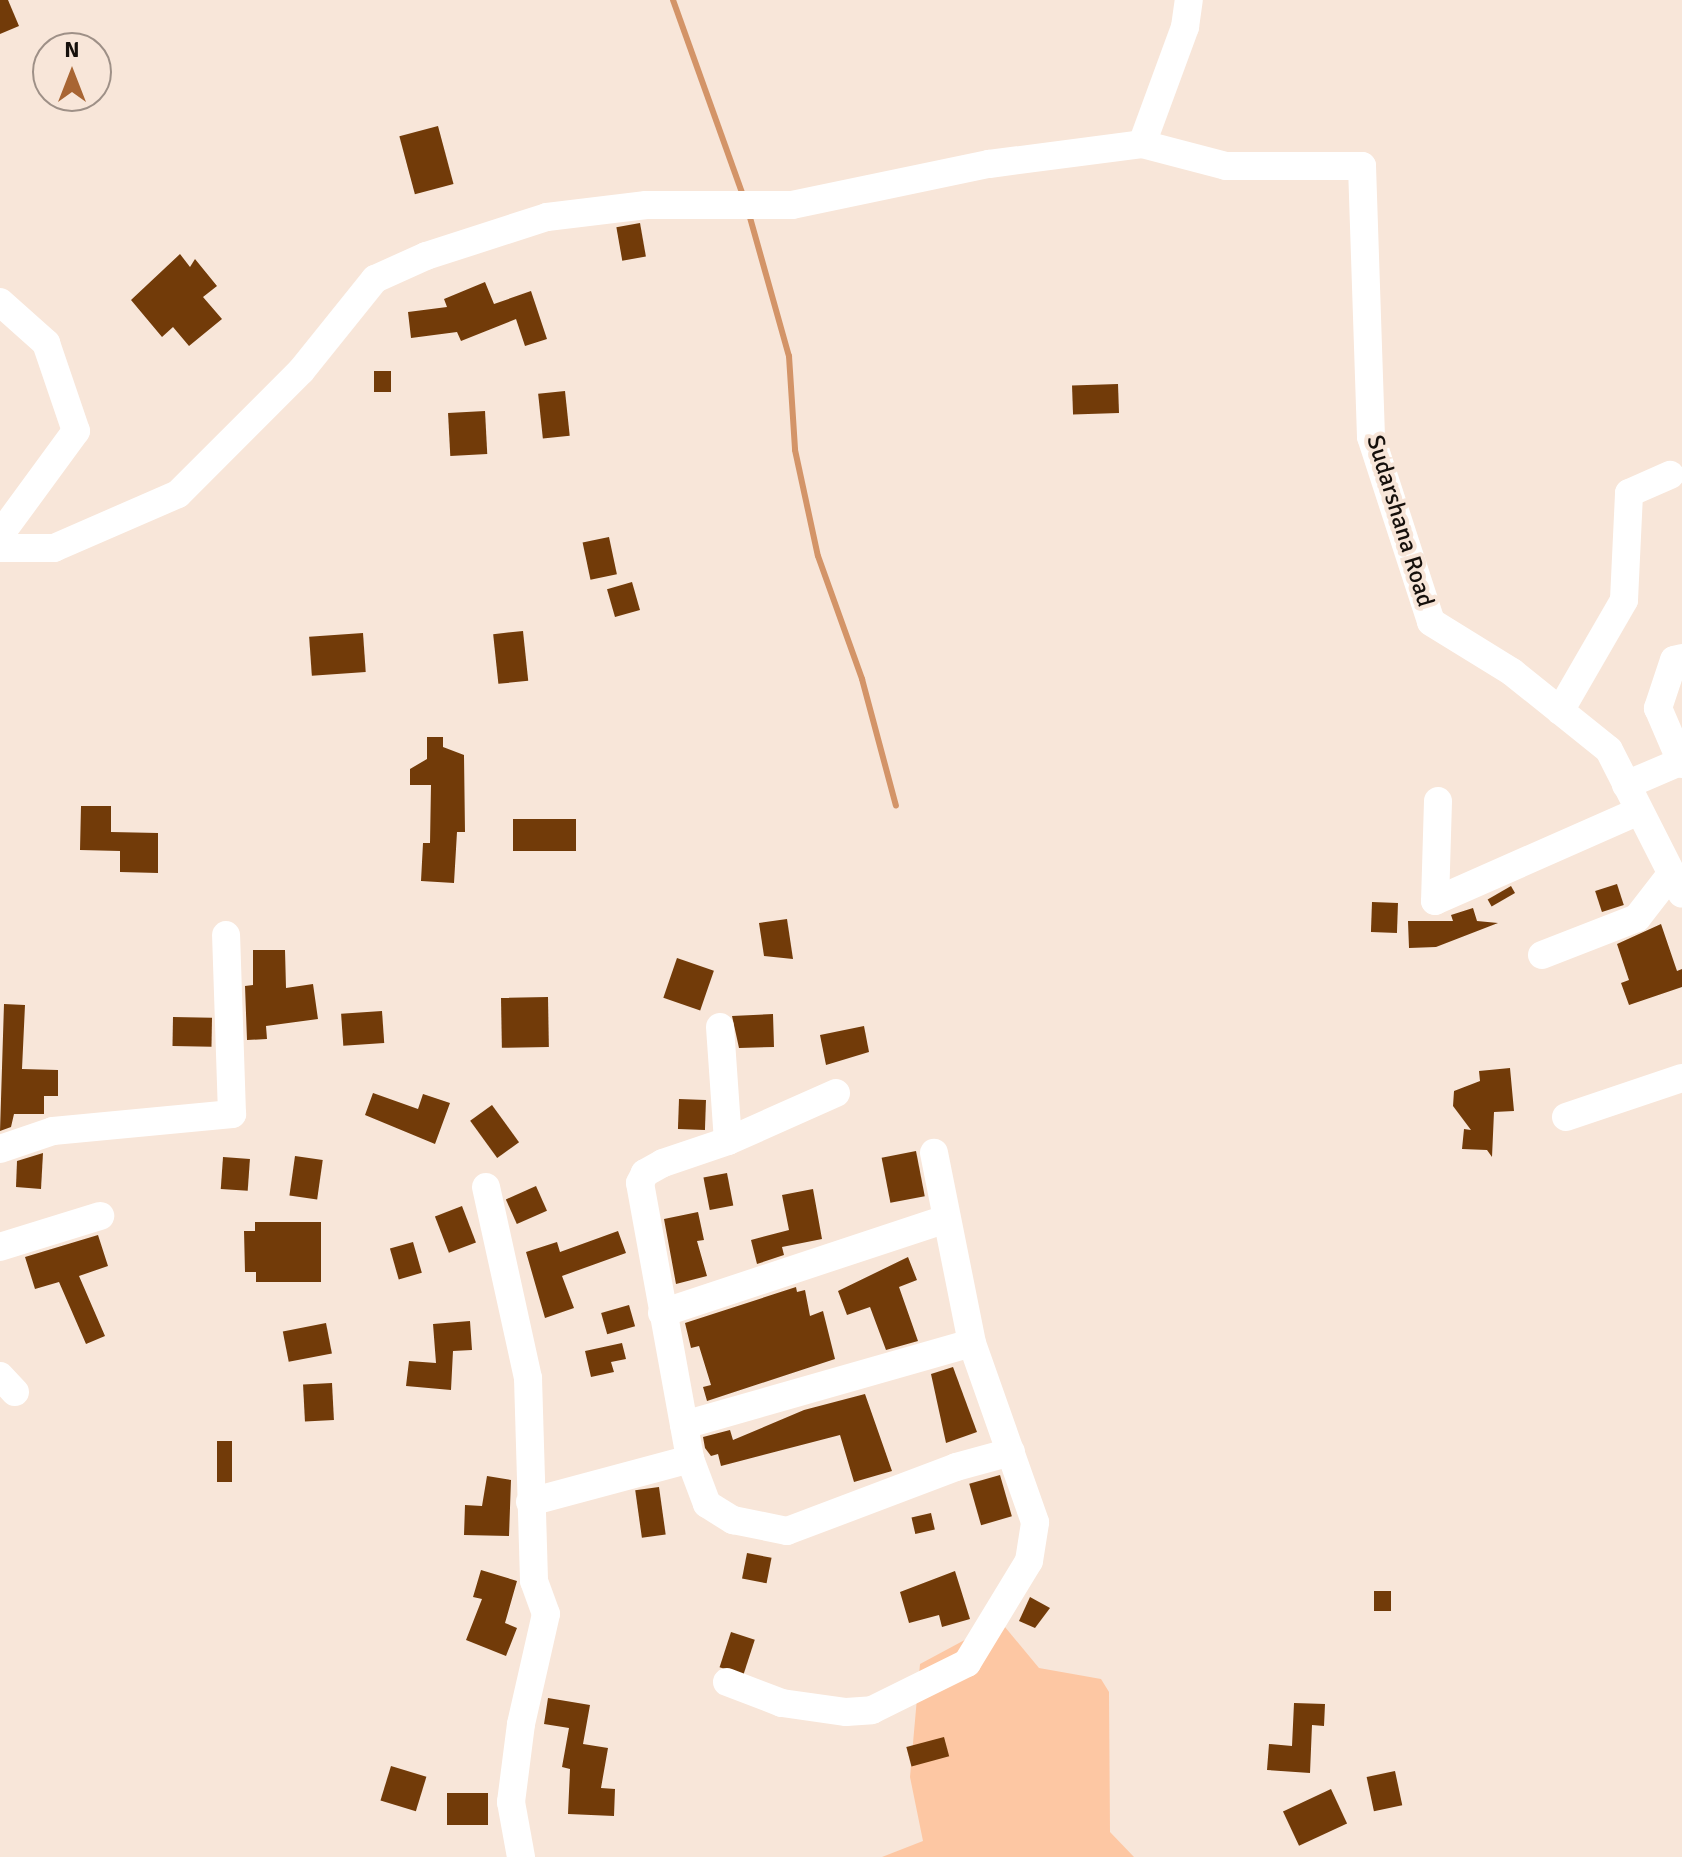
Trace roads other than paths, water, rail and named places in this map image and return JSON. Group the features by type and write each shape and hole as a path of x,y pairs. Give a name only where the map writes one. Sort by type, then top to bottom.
{"street":[{"path":"0,548 54,548 178,494 301,371 375,279 426,256 547,217 646,205 792,205 989,164 1142,144 1185,27 1189,0"},
{"name":"Sudarshana Road","path":"1142,144 1226,166 1362,166 1371,437 1431,622 1512,672 1609,750 1677,884"},
{"path":"0,302 46,343 76,431 0,535"},
{"path":"1560,711 1624,600 1629,493 1670,475"},
{"path":"1626,785 1681,763 1665,715 1658,708 1674,660 1682,658"},
{"path":"1438,801 1435,901 1639,811"},
{"path":"1542,955 1637,918 1677,884"},
{"path":"0,1149 53,1131 232,1114 226,935"},
{"path":"720,1027 728,1141"},
{"path":"1566,1117 1682,1078"},
{"path":"836,1093 728,1141 663,1163 645,1173 640,1183 690,1459 707,1504 733,1520 787,1531 956,1467 1011,1452"},
{"path":"727,1682 782,1703 846,1712 872,1710 967,1663 1029,1561 1035,1538 1035,1522 972,1343 934,1153"},
{"path":"486,1187 528,1378 534,1581 546,1614 521,1724 511,1802 521,1857"},
{"path":"0,1247 100,1216"},
{"path":"662,1313 946,1219"},
{"path":"684,1425 972,1343"},
{"path":"530,1502 690,1459"}],"waterway":[{"path":"673,0 743,196"},
{"path":"749,214 789,356 795,450 818,556 862,679 896,806"}]}
